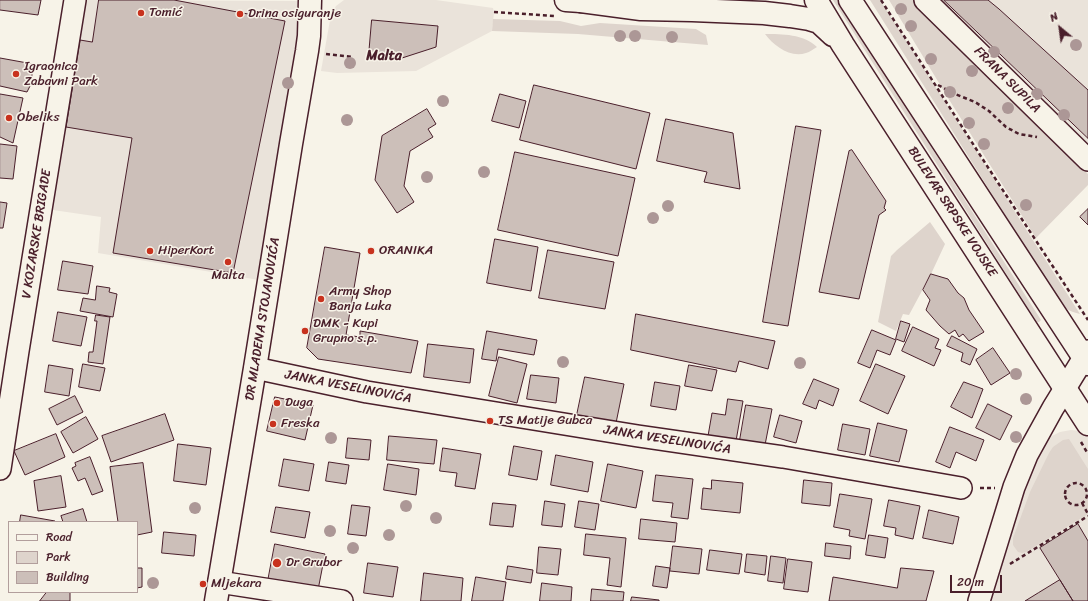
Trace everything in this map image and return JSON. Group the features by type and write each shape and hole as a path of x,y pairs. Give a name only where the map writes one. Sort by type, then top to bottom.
{"main road":[{"name":"DR MLADENA STOJANOVIĆA","path":"217,592 309,36 310,0"},
{"name":"DR MLADENA STOJANOVIĆA","path":"309,36 320,5 324,0"},
{"path":"580,0 641,9 764,13 810,19 819,22 842,45"},
{"name":"BULEVAR SRPSKE VOJSKE","path":"816,0 842,45 1088,424"},
{"path":"850,0 1087,358"}],"street":[{"name":"V KOZARSKE BRIGADE","path":"0,469 75,0"},
{"name":"FRANA SUPILA","path":"925,0 1088,160"},
{"path":"979,601 1014,487 1027,455 1065,388 1087,358"},
{"name":"JANKA VESELINOVIĆA","path":"255,368 367,392 638,436 784,457 962,488"},
{"path":"217,592 342,601"}],"path":[{"path":"881,0 1088,320"},
{"path":"326,54 353,56"},
{"path":"938,85 975,102 989,111 1012,131 1019,134 1041,138"},
{"path":"1072,484 1079,484 1085,488 1086,499 1082,503 1073,505 1067,501 1065,492 1072,484"},
{"path":"962,488 996,488"},
{"path":"1006,567 1088,515 1082,503"}],"shaded area":[{"path":"83,0 298,1 302,10 303,20 259,280 98,253 101,217 46,209"},
{"path":"344,0 436,0 493,8 492,31 416,71 337,73 321,71 332,13 336,6"},
{"path":"930,0 1088,0 1088,151"},
{"path":"1071,430 1080,431 1088,437 1088,601 984,601 1013,510 1038,453 1052,436 1060,432"}],"green space":[{"path":"833,0 838,0 1041,320 1039,322 1037,322 1012,283"},
{"path":"870,0 880,0 1080,314 1063,306"},
{"path":"889,0 918,0 1088,174 1088,185 1036,238 948,98"},
{"path":"493,19 560,21 581,26 600,23 696,29 706,35 708,45 578,34 492,31"},
{"path":"765,34 799,37 806,39 817,47 806,53 794,54 778,47"},
{"path":"930,222 945,244 909,315 903,314 896,331 878,322 891,256"},
{"path":"1069,439 1088,469 1088,514 1026,552 1018,552 1013,545 1013,538 1030,492 1053,447 1063,440"}],"building":[{"path":"0,0 41,0 38,15 0,10"},
{"path":"99,0 174,0 285,21 233,273 113,253 132,138 66,127 80,40 92,42"},
{"path":"944,0 988,0 1088,90 1088,138"},
{"path":"372,20 438,26 436,47 402,58 369,55"},
{"name":"Igraonica Zabavni Park","path":"0,58 33,64 31,84 27,92 0,86"},
{"path":"534,85 650,113 636,169 520,140"},
{"name":"Obeliks","path":"0,94 23,98 13,143 0,137"},
{"path":"500,94 526,101 519,128 492,121"},
{"path":"427,109 436,124 428,129 433,137 410,151 404,186 414,202 397,213 375,180 382,136"},
{"path":"666,119 733,133 740,189 704,182 707,172 657,161"},
{"path":"796,126 821,130 788,326 763,322"},
{"path":"0,144 17,146 13,179 0,178"},
{"path":"852,150 886,201 884,208 886,210 879,215 859,299 819,292 849,151"},
{"path":"515,152 635,178 618,256 498,230"},
{"path":"0,202 7,203 3,228 0,228"},
{"path":"1088,209 1088,225 1080,217"},
{"path":"495,239 538,247 531,291 487,283"},
{"path":"325,247 360,253 346,335 360,337 360,331 418,341 411,373 318,359 307,348"},
{"path":"548,250 614,262 605,309 539,298"},
{"path":"63,261 93,266 88,294 58,290"},
{"path":"931,274 948,279 958,293 964,298 969,310 984,332 969,341 963,334 959,337 955,330 949,334 940,326 926,310 930,300 923,290"},
{"path":"97,286 110,288 109,292 117,294 113,317 80,311 83,298 95,300"},
{"path":"58,312 87,317 81,346 53,341"},
{"path":"636,314 775,341 768,369 739,361 736,372 631,350"},
{"path":"96,315 110,317 103,364 88,362 89,352 93,352 97,321 95,321"},
{"path":"901,321 910,324 904,342 896,339"},
{"path":"913,327 939,339 935,348 941,350 934,366 902,351"},
{"path":"872,330 896,340 890,355 877,350 870,368 858,363"},
{"path":"487,331 537,340 534,355 498,349 496,361 482,359"},
{"path":"952,336 977,349 970,365 961,361 963,353 947,346"},
{"path":"428,344 474,349 470,383 424,377"},
{"path":"993,348 1010,373 991,385 976,360"},
{"path":"499,357 527,364 517,403 489,396"},
{"path":"83,364 105,368 100,391 79,387"},
{"path":"876,364 905,376 888,414 860,401"},
{"path":"49,365 73,369 69,396 45,392"},
{"path":"689,365 717,370 712,391 685,386"},
{"path":"531,375 559,378 556,403 527,399"},
{"path":"585,377 624,384 616,423 577,415"},
{"path":"814,379 839,389 833,406 819,400 816,409 803,404"},
{"path":"655,382 680,386 676,410 651,406"},
{"path":"964,382 983,389 972,418 951,407"},
{"path":"75,396 83,412 57,425 49,409"},
{"path":"275,397 313,405 305,440 267,431"},
{"path":"728,399 743,401 736,441 708,436 712,413 725,415"},
{"path":"988,404 1012,416 1000,440 976,428"},
{"path":"746,405 772,409 765,445 740,440"},
{"path":"165,414 174,440 111,462 102,436"},
{"path":"780,415 802,421 796,443 774,437"},
{"path":"86,417 98,439 73,453 61,432"},
{"path":"878,423 907,430 899,462 870,456"},
{"path":"843,424 870,429 865,455 838,450"},
{"path":"950,427 984,440 976,461 956,452 950,468 936,462"},
{"path":"56,434 65,457 25,475 14,451"},
{"path":"389,436 437,440 434,464 387,460"},
{"path":"348,438 371,440 369,460 346,458"},
{"path":"178,444 211,448 206,485 174,481"},
{"path":"514,446 542,451 537,480 509,475"},
{"path":"443,448 481,454 475,489 455,486 457,473 440,471"},
{"path":"556,455 593,462 588,492 551,485"},
{"path":"90,457 103,491 92,495 85,478 78,481 72,468 76,466 75,463"},
{"path":"284,459 314,464 309,491 279,486"},
{"path":"329,462 349,465 346,484 326,481"},
{"path":"143,463 152,532 138,535 138,521 118,521 110,467"},
{"path":"388,464 419,469 416,495 384,490"},
{"path":"608,464 643,471 636,508 601,501"},
{"path":"656,475 693,479 688,519 671,517 673,503 653,501"},
{"path":"61,476 66,507 38,511 34,481"},
{"path":"712,480 743,483 740,513 701,509 703,488 711,489"},
{"path":"804,480 832,483 830,506 802,503"},
{"path":"840,494 872,499 865,539 849,536 850,530 834,527"},
{"path":"889,500 920,506 913,539 895,535 896,528 884,526"},
{"path":"545,501 565,504 562,527 542,525"},
{"path":"579,501 599,504 595,530 575,527"},
{"path":"493,503 516,505 513,527 490,525"},
{"path":"352,505 370,507 366,536 348,534"},
{"path":"276,507 310,512 305,538 271,532"},
{"path":"83,509 87,521 63,521 61,516"},
{"path":"929,510 959,517 953,544 923,538"},
{"path":"21,515 55,521 20,521"},
{"path":"641,519 677,523 675,542 639,539"},
{"path":"1078,524 1088,541 1088,601 1073,601 1040,548"},
{"path":"164,532 196,535 194,556 162,553"},
{"path":"586,534 626,538 621,587 607,585 610,558 584,555"},
{"path":"869,535 888,538 885,558 866,555"},
{"path":"826,543 851,546 850,559 825,556"},
{"path":"275,544 325,554 318,590 268,581"},
{"path":"673,546 702,549 699,574 670,571"},
{"path":"539,547 561,549 558,575 537,573"},
{"path":"710,550 742,554 739,574 707,570"},
{"path":"747,554 767,556 765,575 745,572"},
{"path":"771,556 786,558 783,583 768,581"},
{"path":"788,559 812,562 808,592 784,589"},
{"path":"368,563 398,567 393,597 364,593"},
{"path":"508,566 533,570 531,583 506,579"},
{"path":"656,566 670,568 667,588 653,586"},
{"path":"138,568 142,568 142,587 138,588"},
{"path":"901,568 934,571 926,601 829,601 833,577 897,588"},
{"path":"424,573 463,578 461,601 421,601"},
{"path":"476,577 506,582 503,601 472,601"},
{"path":"1060,580 1073,601 1025,601 1038,593"},
{"path":"542,583 572,587 571,601 540,601"},
{"path":"592,589 624,592 623,601 591,601"},
{"path":"46,593 70,593 70,601 40,601"},
{"path":"632,597 659,600 659,601 631,601"}],"place":[{"name":"Tomić","path":"141,13"},
{"name":"Drina osiguranje","path":"240,14"},
{"name":"Igraonica Zabavni Park","path":"16,74"},
{"name":"Obeliks","path":"9,118"},
{"name":"HiperKort","path":"150,251"},
{"name":"ORANIKA","path":"371,251"},
{"name":"Malta","path":"228,262"},
{"name":"Army Shop Banja Luka","path":"321,299"},
{"name":"DMK - Kupi Grupno s.p.","path":"305,331"},
{"name":"Duga","path":"277,403"},
{"name":"TS Matije Gubca","path":"490,421"},
{"name":"Freska","path":"273,424"},
{"name":"Dr Grubor","path":"277,563"},
{"name":"Mljekara","path":"203,584"}],"district":[{"name":"Malta","path":"384,56"}]}
